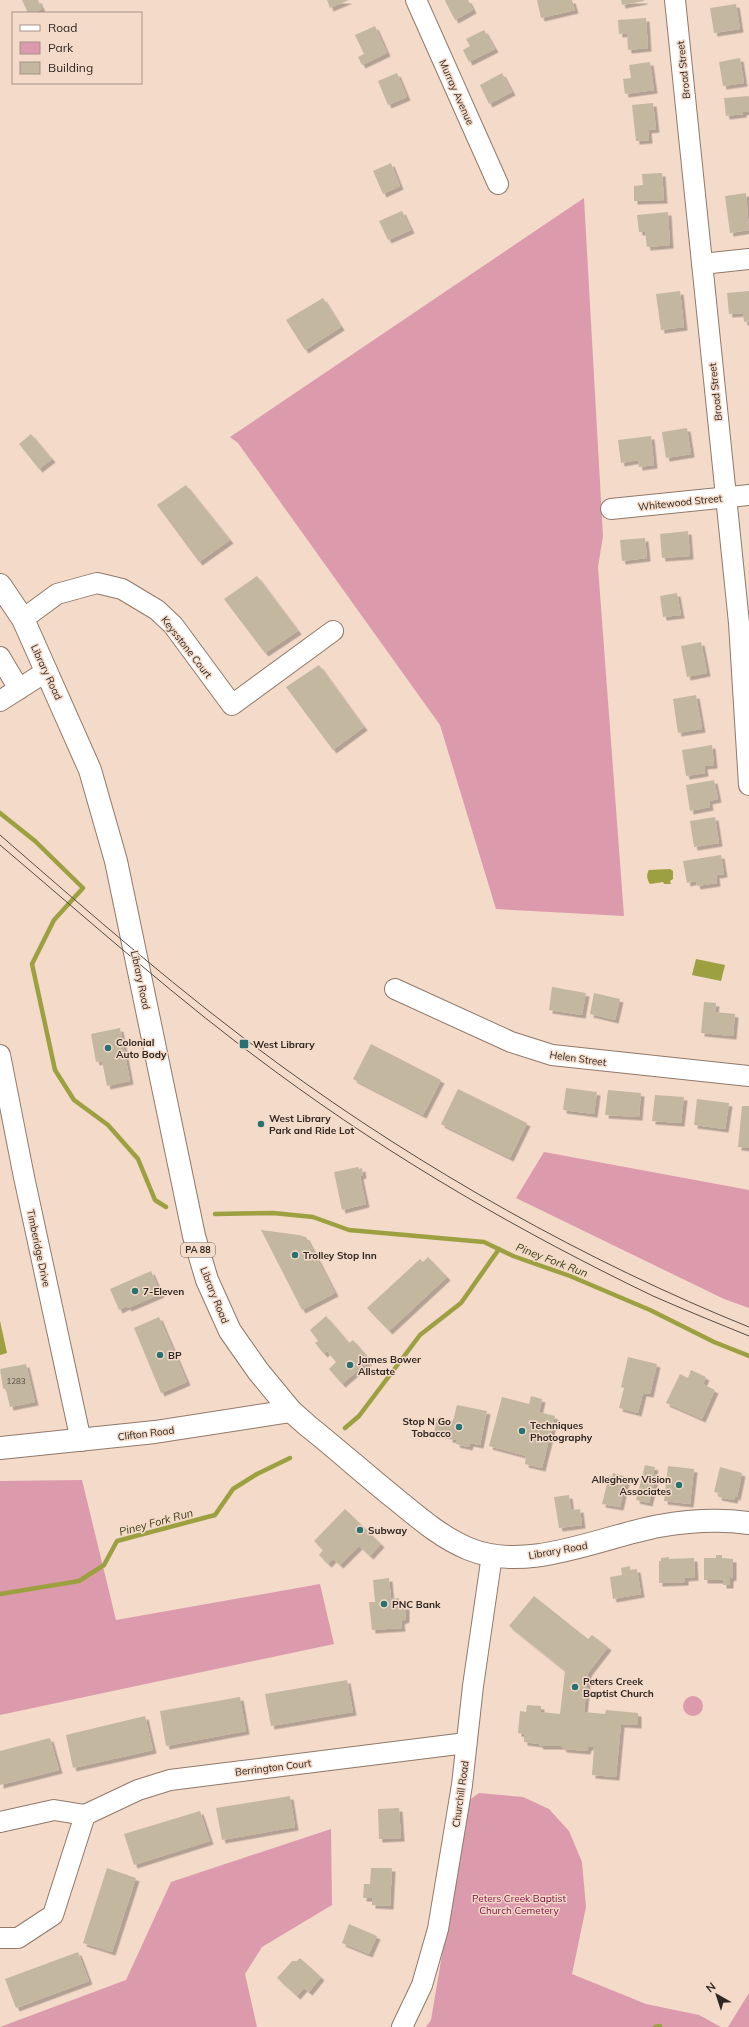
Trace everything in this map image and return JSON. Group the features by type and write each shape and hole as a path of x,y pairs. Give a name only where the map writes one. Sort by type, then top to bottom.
{"main road":[{"name":"Library Road","path":"0,586 23,619 90,770 116,861 185,1199 207,1280 230,1331 258,1371 292,1411 418,1517 470,1550 492,1555 522,1556 553,1553 658,1526 695,1522 749,1523"},
{"name":"Clifton Road","path":"0,1448 81,1441 155,1432 292,1411"}],"street":[{"name":"Murray Avenue","path":"416,0 498,184"},
{"name":"Broad Street","path":"675,0 739,622 749,785"},
{"path":"702,264 749,259"},
{"name":"Whitewood Street","path":"611,509 749,495"},
{"name":"Keysstone Court","path":"23,619 57,594 97,583 122,589 157,610 173,625 232,705 333,631"},
{"path":"0,657 19,689"},
{"path":"0,701 47,671"},
{"name":"Helen Street","path":"395,990 511,1042 552,1055 749,1076"},
{"name":"Timberidge Drive","path":"0,1055 24,1177 81,1441"},
{"name":"Churchill Road","path":"402,2027 422,1986 438,1929 462,1785 472,1686 492,1555"},
{"name":"Berrington Court","path":"86,1815 138,1790 170,1780 466,1743"},
{"path":"0,1822 54,1810 86,1815 53,1915 18,1938 0,1938"}],"green space":[{"path":"584,198 603,536 598,567 624,916 496,909 440,725 238,443 230,437"},
{"path":"544,1152 749,1190 749,1308 724,1299 516,1198"},
{"path":"82,1480 116,1620 320,1584 334,1644 0,1715 0,1481"},
{"path":"693,1696 700,1699 703,1706 700,1713 693,1716 686,1713 683,1706 686,1699"},
{"name":"Peters Creek Baptist Church Cemetery","path":"479,1793 523,1797 549,1809 569,1831 582,1862 586,1907 572,1974 646,2004 699,2015 721,2027 426,2027 431,2020 468,1801"},
{"path":"331,1829 332,1905 262,1947 245,1974 257,2027 0,2027 126,1980 171,1882"},
{"path":"749,1993 749,2027 728,2027"}],"shaded area":[{"path":"670,869 673,871 673,879 670,881 671,884 664,884 663,882 650,884 647,877 649,870"},
{"path":"696,959 725,965 721,981 692,975"},
{"path":"0,1321 7,1353 0,1355"}],"building":[{"path":"22,0 38,0 42,9 35,12 28,12"},
{"path":"327,0 349,0 330,8"},
{"path":"468,0 473,10 455,20 445,1"},
{"path":"537,0 572,0 575,10 541,18"},
{"path":"621,0 644,0 644,1 622,5"},
{"path":"736,4 740,29 714,33 710,8"},
{"path":"646,18 648,48 628,50 627,33 619,34 618,20"},
{"path":"375,26 387,53 362,65 358,57 364,54 355,35"},
{"path":"484,30 495,49 469,62 463,50 470,46 466,39"},
{"path":"740,58 744,83 723,86 719,62"},
{"path":"650,62 654,90 625,94 623,79 631,78 629,65"},
{"path":"397,73 407,97 388,105 378,81"},
{"path":"502,73 512,92 489,104 480,85"},
{"path":"749,96 749,111 743,112 743,114 726,116 724,98"},
{"path":"653,103 656,129 648,130 649,140 636,141 632,105"},
{"path":"391,163 400,186 383,194 373,171"},
{"path":"662,173 664,200 634,201 634,186 643,185 642,174"},
{"path":"746,193 749,230 730,233 725,196"},
{"path":"402,211 411,230 388,240 379,221"},
{"path":"668,212 670,245 647,247 645,232 639,232 637,215"},
{"path":"680,291 684,327 661,330 656,294"},
{"path":"749,291 749,321 744,322 743,313 729,314 727,293"},
{"path":"323,298 341,327 305,350 286,320"},
{"path":"687,428 691,454 666,458 662,432"},
{"path":"31,434 52,459 39,469 19,444"},
{"path":"651,436 654,465 639,467 638,460 621,463 618,440"},
{"path":"186,485 230,540 199,562 157,505"},
{"path":"688,531 690,556 662,558 660,534"},
{"path":"645,538 647,558 622,561 620,540"},
{"path":"257,576 298,631 265,653 224,599"},
{"path":"677,593 681,615 663,617 660,596"},
{"path":"701,642 707,673 687,677 681,646"},
{"path":"319,665 364,727 333,750 286,687"},
{"path":"696,695 702,729 678,733 673,699"},
{"path":"712,745 714,765 704,766 705,773 686,776 682,750"},
{"path":"714,780 718,799 709,801 710,807 690,811 686,785"},
{"path":"715,817 719,843 694,847 690,821"},
{"path":"721,855 724,874 716,875 717,883 697,886 696,881 687,883 683,861"},
{"path":"552,987 586,993 582,1015 549,1010"},
{"path":"594,993 620,999 615,1020 590,1014"},
{"path":"704,1002 716,1003 715,1012 735,1014 733,1036 701,1033"},
{"name":"Colonial Auto Body","path":"120,1028 130,1081 107,1086 102,1061 96,1062 91,1034"},
{"path":"371,1044 441,1080 423,1115 353,1079"},
{"path":"566,1088 597,1092 594,1114 563,1110"},
{"path":"458,1089 527,1123 510,1158 441,1124"},
{"path":"608,1090 641,1093 639,1117 605,1115"},
{"path":"655,1095 684,1097 681,1123 652,1121"},
{"path":"697,1099 729,1103 725,1129 694,1125"},
{"path":"742,1106 749,1106 749,1148 738,1147"},
{"path":"358,1167 359,1169 362,1168 363,1175 360,1176 366,1204 342,1210 334,1172"},
{"name":"Trolley Stop Inn","path":"261,1230 306,1237 335,1293 302,1310"},
{"path":"428,1257 447,1277 389,1331 367,1308 420,1259 423,1262"},
{"name":"7-Eleven","path":"151,1271 161,1294 128,1308 127,1306 119,1310 110,1289"},
{"path":"326,1316 349,1343 353,1340 370,1360 342,1384 329,1369 336,1362 327,1351 324,1354 315,1343 318,1341 310,1330"},
{"name":"BP","path":"159,1317 187,1382 161,1393 134,1328"},
{"path":"628,1357 657,1364 650,1394 643,1393 638,1413 619,1408 624,1388 621,1387"},
{"path":"26,1364 35,1402 10,1407 6,1390 3,1388 0,1369"},
{"path":"691,1370 706,1377 703,1384 715,1390 702,1419 666,1403 680,1374 688,1378"},
{"name":"Techniques Photography","path":"531,1396 542,1399 539,1412 555,1416 542,1468 525,1464 526,1456 489,1446 502,1397 529,1404"},
{"name":"Stop N Go Tobacco","path":"457,1405 487,1411 480,1445 470,1443 469,1447 456,1444 457,1440 449,1439 449,1436 434,1433 437,1418 453,1421"},
{"path":"645,1465 655,1467 653,1474 656,1475 649,1503 636,1500"},
{"name":"Allegheny Vision Associates","path":"668,1466 694,1469 690,1504 664,1501"},
{"path":"720,1467 742,1473 737,1497 735,1496 734,1500 718,1497 719,1493 714,1492"},
{"path":"613,1473 624,1476 623,1480 626,1481 620,1507 602,1504 609,1476 612,1477"},
{"path":"569,1495 571,1510 580,1509 582,1525 559,1528 554,1497"},
{"path":"345,1509 381,1544 370,1556 359,1546 340,1565 333,1559 328,1564 319,1555 323,1550 314,1541"},
{"path":"716,1555 722,1555 722,1558 733,1559 733,1577 730,1578 730,1585 723,1585 723,1580 704,1580 704,1558 716,1558"},
{"path":"669,1557 669,1559 694,1558 695,1577 685,1578 685,1582 659,1583 659,1561 661,1561 661,1558"},
{"path":"630,1566 630,1570 637,1569 641,1594 613,1599 610,1577 622,1575 621,1568"},
{"name":"PNC Bank","path":"389,1578 391,1599 399,1598 400,1606 406,1606 406,1619 401,1621 402,1628 372,1630 369,1602 375,1602 373,1580"},
{"name":"Peters Creek Baptist Church","path":"534,1596 588,1639 592,1635 608,1647 588,1673 584,1712 605,1714 606,1710 638,1713 638,1725 621,1724 616,1777 592,1775 594,1747 588,1747 587,1751 564,1749 561,1746 540,1746 539,1744 524,1742 524,1734 518,1733 520,1711 526,1712 527,1705 541,1706 541,1712 560,1714 565,1671 509,1626"},
{"path":"347,1680 353,1712 271,1726 265,1694"},
{"path":"240,1697 246,1731 166,1746 160,1711"},
{"path":"145,1716 153,1750 73,1768 66,1735"},
{"path":"50,1738 59,1770 0,1785 0,1751"},
{"path":"290,1796 295,1827 222,1840 216,1808"},
{"path":"399,1808 401,1838 379,1839 378,1809"},
{"path":"200,1811 210,1841 134,1865 124,1834"},
{"path":"107,1868 136,1878 112,1952 83,1943"},
{"path":"371,1868 392,1868 390,1906 372,1905 372,1898 363,1898 364,1884 370,1884"},
{"path":"349,1924 377,1936 369,1954 342,1943"},
{"path":"78,1952 89,1981 16,2008 5,1979"},
{"path":"300,1958 321,1977 309,1992 304,1988 297,1996 277,1978 292,1961 297,1961"}],"waterway":[{"path":"0,813 35,841 83,888 54,920 32,964 55,1070 74,1100 108,1125 138,1159 155,1200 166,1207"},
{"path":"215,1214 273,1213 313,1217 349,1230 484,1242 513,1256 570,1276 650,1310 714,1342 749,1356"},
{"name":"Piney Fork Run","path":"345,1428 359,1416 420,1335 461,1303 499,1249"},
{"name":"Piney Fork Run","path":"0,1594 79,1581 104,1565 117,1541 215,1515 233,1489 257,1474 290,1458"},
{"path":"655,2027 660,2026"}],"tram line":[{"path":"0,835 172,982 280,1065 390,1140 448,1176 567,1243 627,1273 749,1327"},
{"path":"0,845 205,1018 276,1072 366,1135 460,1193 555,1247 653,1296 749,1336"}],"place":[{"name":"West Library","path":"244,1044"},
{"name":"Colonial Auto Body","path":"108,1048"},
{"name":"West Library Park and Ride Lot","path":"261,1124"},
{"name":"Trolley Stop Inn","path":"295,1255"},
{"name":"7-Eleven","path":"135,1291"},
{"name":"BP","path":"160,1355"},
{"name":"James Bower Allstate","path":"350,1365"},
{"name":"Stop N Go Tobacco","path":"459,1427"},
{"name":"Techniques Photography","path":"522,1431"},
{"name":"Allegheny Vision Associates","path":"679,1485"},
{"name":"Subway","path":"360,1530"},
{"name":"PNC Bank","path":"384,1604"},
{"name":"Peters Creek Baptist Church","path":"575,1687"}]}
